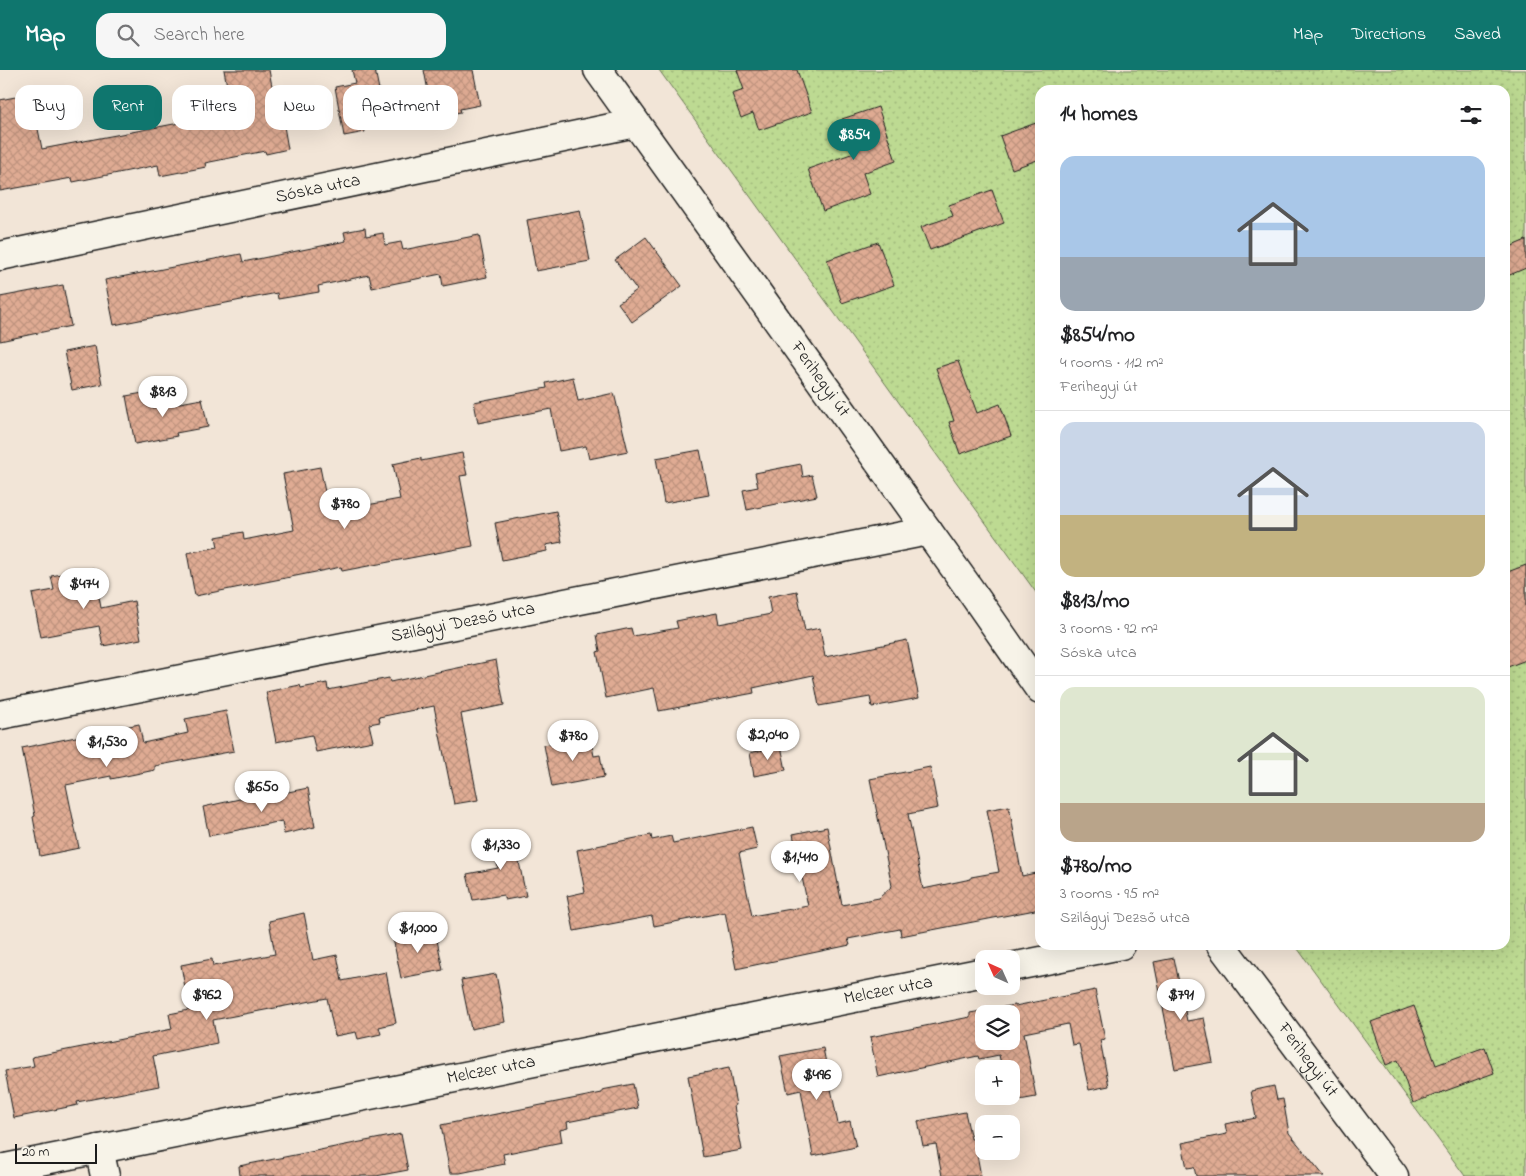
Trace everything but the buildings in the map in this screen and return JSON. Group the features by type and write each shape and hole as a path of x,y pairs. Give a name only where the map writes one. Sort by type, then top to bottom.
{"street":[{"name":"Ferihegyi út","path":"598,70 1035,683"},
{"name":"Sóska utca","path":"0,256 635,123"},
{"name":"Szilágyi Dezső utca","path":"0,715 928,531"},
{"path":"1020,965 1096,950"},
{"name":"Ferihegyi út","path":"1225,950 1394,1176"},
{"name":"Melczer utca","path":"0,1169 975,974"},
{"path":"100,1149 105,1176"}],"green space":[{"path":"659,70 1526,70 1526,1176 1465,1176 1299,950 1510,950 1510,85 1035,85 1035,591"}]}
